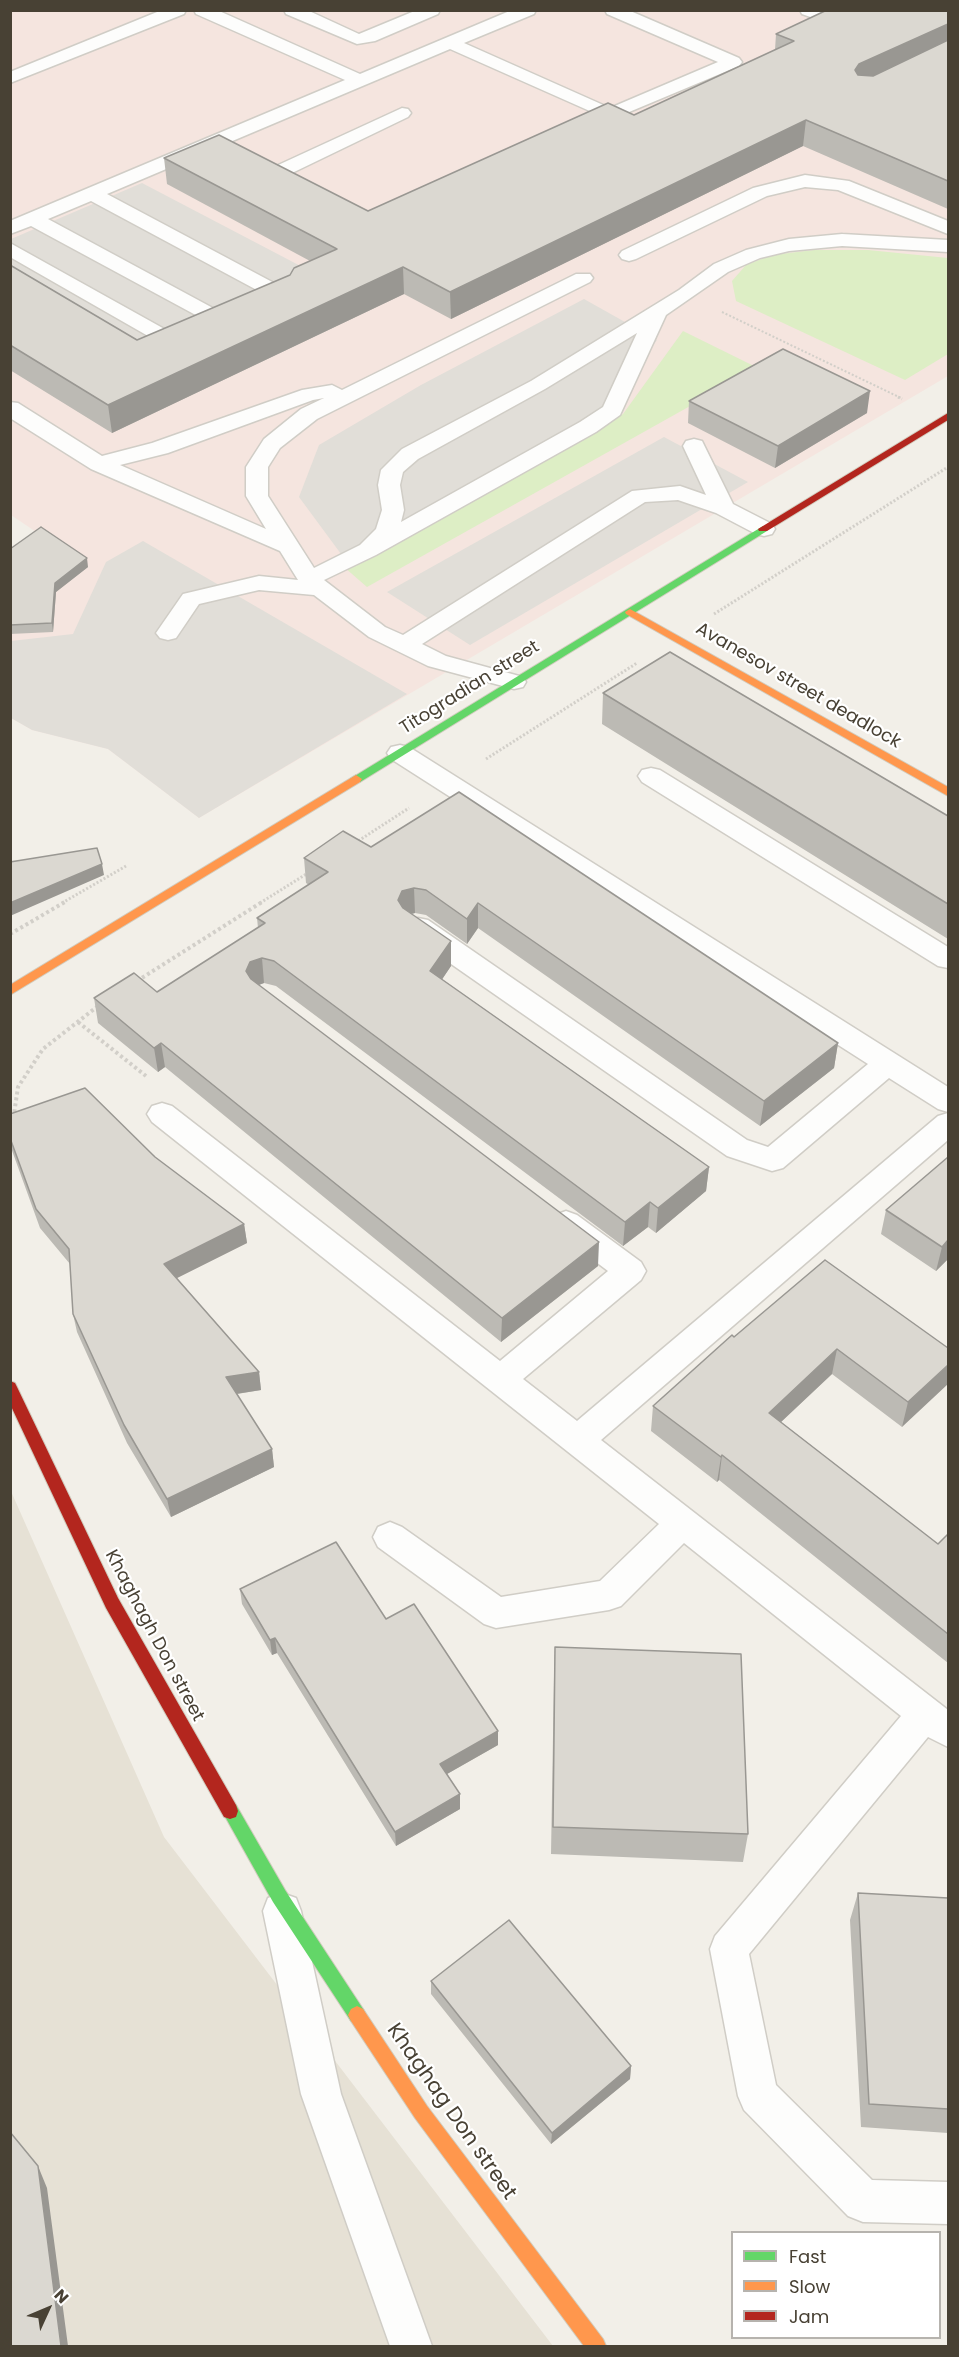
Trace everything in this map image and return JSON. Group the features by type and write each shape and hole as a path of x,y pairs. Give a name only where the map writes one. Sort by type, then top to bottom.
{"street":[{"name":"Titogradian street","path":"10,991 946,418"},
{"name":"Avanesov street deadlock","path":"630,612 948,792"},
{"name":"Khaghagh Don street","path":"10,1387 112,1604 279,1896"},
{"name":"Khaghag Don street","path":"279,1896 421,2112 596,2346"}],"lane":[{"path":"10,78 178,10"},
{"path":"202,10 359,80"},
{"path":"292,10 357,39 369,37 432,10"},
{"path":"10,228 528,10"},
{"path":"450,42 610,115 733,62 613,10"},
{"path":"808,10 830,19 850,10"},
{"path":"283,170 402,112"},
{"path":"205,145 227,152"},
{"path":"261,163 283,170 303,182"},
{"path":"628,255 760,192 805,181 842,185 948,228"},
{"path":"10,249 176,344 284,296 91,193"},
{"path":"33,219 222,322"},
{"path":"368,550 387,531 393,510 389,485 392,470 410,454 538,385 686,294 721,268 753,254 789,245 842,240 948,246"},
{"path":"513,682 437,661 376,632 314,584 287,546 257,496 257,467 272,444 309,414 583,278"},
{"path":"168,633 191,599 259,583 314,584 368,550 588,427 612,410 657,312"},
{"path":"99,464 160,448 309,394 364,387"},
{"path":"10,408 99,464 287,546"},
{"path":"694,446 724,508"},
{"path":"404,645 640,496 680,493 724,508 764,529"},
{"path":"400,753 948,1101"},
{"path":"651,776 948,959"},
{"path":"415,924 737,1148 772,1160 888,1063"},
{"path":"162,1114 938,1722 729,1949 758,2096 863,2201 948,2203"},
{"path":"578,1440 948,1124"},
{"path":"500,1379 630,1271 546,1208"},
{"path":"390,1537 496,1613 609,1595 683,1522"},
{"path":"279,1896 321,2094 411,2346"}],"path":[{"path":"686,294 946,418"},
{"path":"78,1022 161,1088 162,1114"}],"shaded area":[{"path":"11,11 948,11 948,376 199,818 108,749 32,730 11,718 11,559 42,536 11,515"},
{"path":"142,183 312,272 136,355 11,282 11,239"},
{"path":"584,299 657,340 599,414 344,558 299,497 319,445 421,385"},
{"path":"664,437 748,482 470,645 387,592"},
{"path":"143,541 407,694 199,818 108,749 32,730 11,718 11,641 73,634 106,562"},
{"path":"10,1489 164,1837 553,2346 11,2346"}],"green space":[{"path":"814,250 868,250 948,258 948,354 905,380 736,301 732,281 746,265 772,255"},
{"path":"683,331 758,368 367,587 344,567 623,414"}],"building":[{"path":"827,10 948,10 948,24 859,64 855,70 858,75 873,76 948,40 948,181 806,120 450,292 403,267 108,405 10,345 10,265 137,340 290,275 294,268 337,249 164,158 219,135 368,211 608,103 634,115 794,41 776,34"},
{"path":"783,349 870,391 778,446 689,401"},
{"path":"41,527 87,558 55,583 52,623 10,625 10,549"},
{"path":"670,652 948,816 948,904 603,693"},
{"path":"459,792 838,1043 764,1101 478,903 467,919 426,890 414,888 402,891 398,900 403,908 451,941 430,971 709,1167 658,1208 650,1202 625,1222 274,961 262,958 250,962 246,971 251,979 599,1242 502,1318 161,1043 154,1048 94,998 134,973 157,992 265,923 257,918 328,872 304,858 343,831 371,847"},
{"path":"97,848 102,864 10,903 10,862"},
{"path":"85,1088 155,1157 244,1224 164,1264 259,1372 226,1377 272,1449 167,1499 124,1425 73,1314 69,1249 36,1209 10,1138 10,1114"},
{"path":"948,1157 948,1240 942,1247 886,1210"},
{"path":"825,1260 948,1348 948,1365 908,1402 837,1349 769,1413 938,1544 948,1534 948,1634 722,1455 721,1457 653,1406 732,1335 734,1337"},
{"path":"336,1542 386,1619 414,1604 498,1731 440,1764 460,1794 395,1832 275,1638 270,1640 240,1589"},
{"path":"555,1647 741,1654 748,1834 553,1827"},
{"path":"858,1893 948,1898 948,2109 869,2104"},
{"path":"509,1920 631,2066 552,2133 431,1981"},
{"path":"10,2132 38,2166 61,2346 10,2346"}],"traffic: fast":[{"path":"356,779 763,529"},
{"path":"230,1811 279,1896 357,2015"}],"traffic: slow":[{"path":"630,612 948,792"},
{"path":"10,991 356,779"},
{"path":"357,2015 421,2112 596,2346"}],"traffic: jam":[{"path":"763,529 948,416"},
{"path":"10,1387 112,1603 230,1811"}]}
